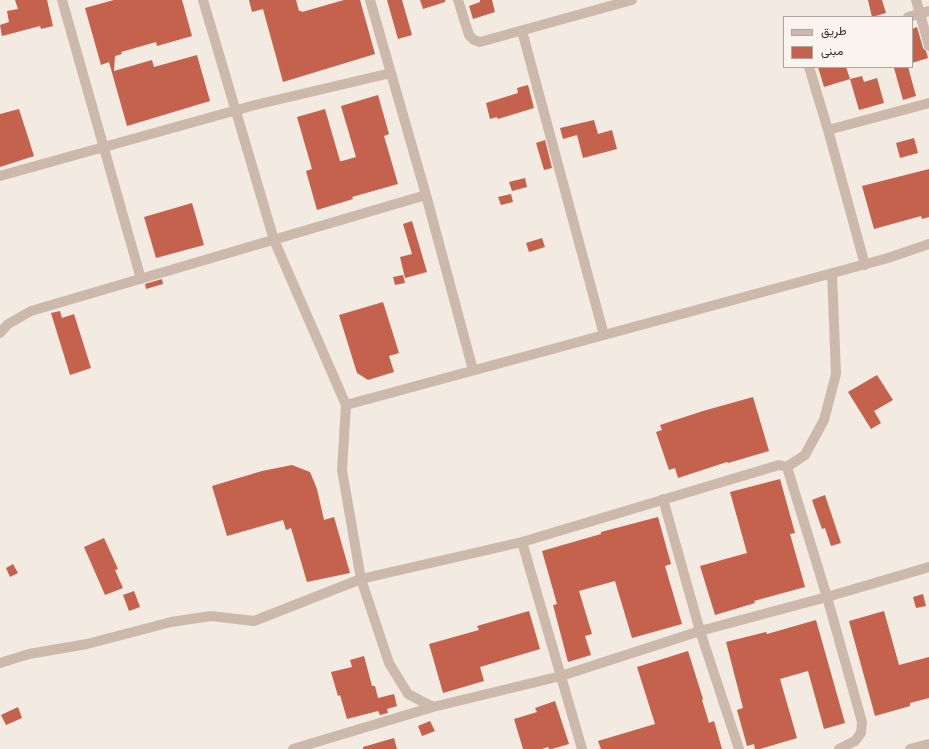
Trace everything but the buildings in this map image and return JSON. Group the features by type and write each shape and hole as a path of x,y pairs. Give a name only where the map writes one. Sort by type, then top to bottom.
{"street":[{"path":"62,0 141,279"},
{"path":"203,0 274,240 346,405 342,470 361,579 389,663 408,694 433,707"},
{"path":"370,0 426,195 473,370"},
{"path":"458,0 467,32 474,40 483,41 632,0"},
{"path":"916,0 924,12 929,46"},
{"path":"911,16 924,12"},
{"path":"522,31 604,335"},
{"path":"809,68 865,264"},
{"path":"0,176 236,110 391,73"},
{"path":"828,130 929,103"},
{"path":"0,333 8,324 31,311 426,195"},
{"path":"346,405 888,258 929,244"},
{"path":"0,663 29,654 86,644 171,622 211,616 254,621 361,579 522,542 778,465 787,467 805,455 824,420 836,374 832,273"},
{"path":"787,467 828,597 862,722 861,733 855,741 839,749"},
{"path":"663,499 700,631 739,749"},
{"path":"522,542 582,749"},
{"path":"293,749 433,707 561,676 700,631 828,597 929,567"},
{"path":"910,749 929,744"}]}
